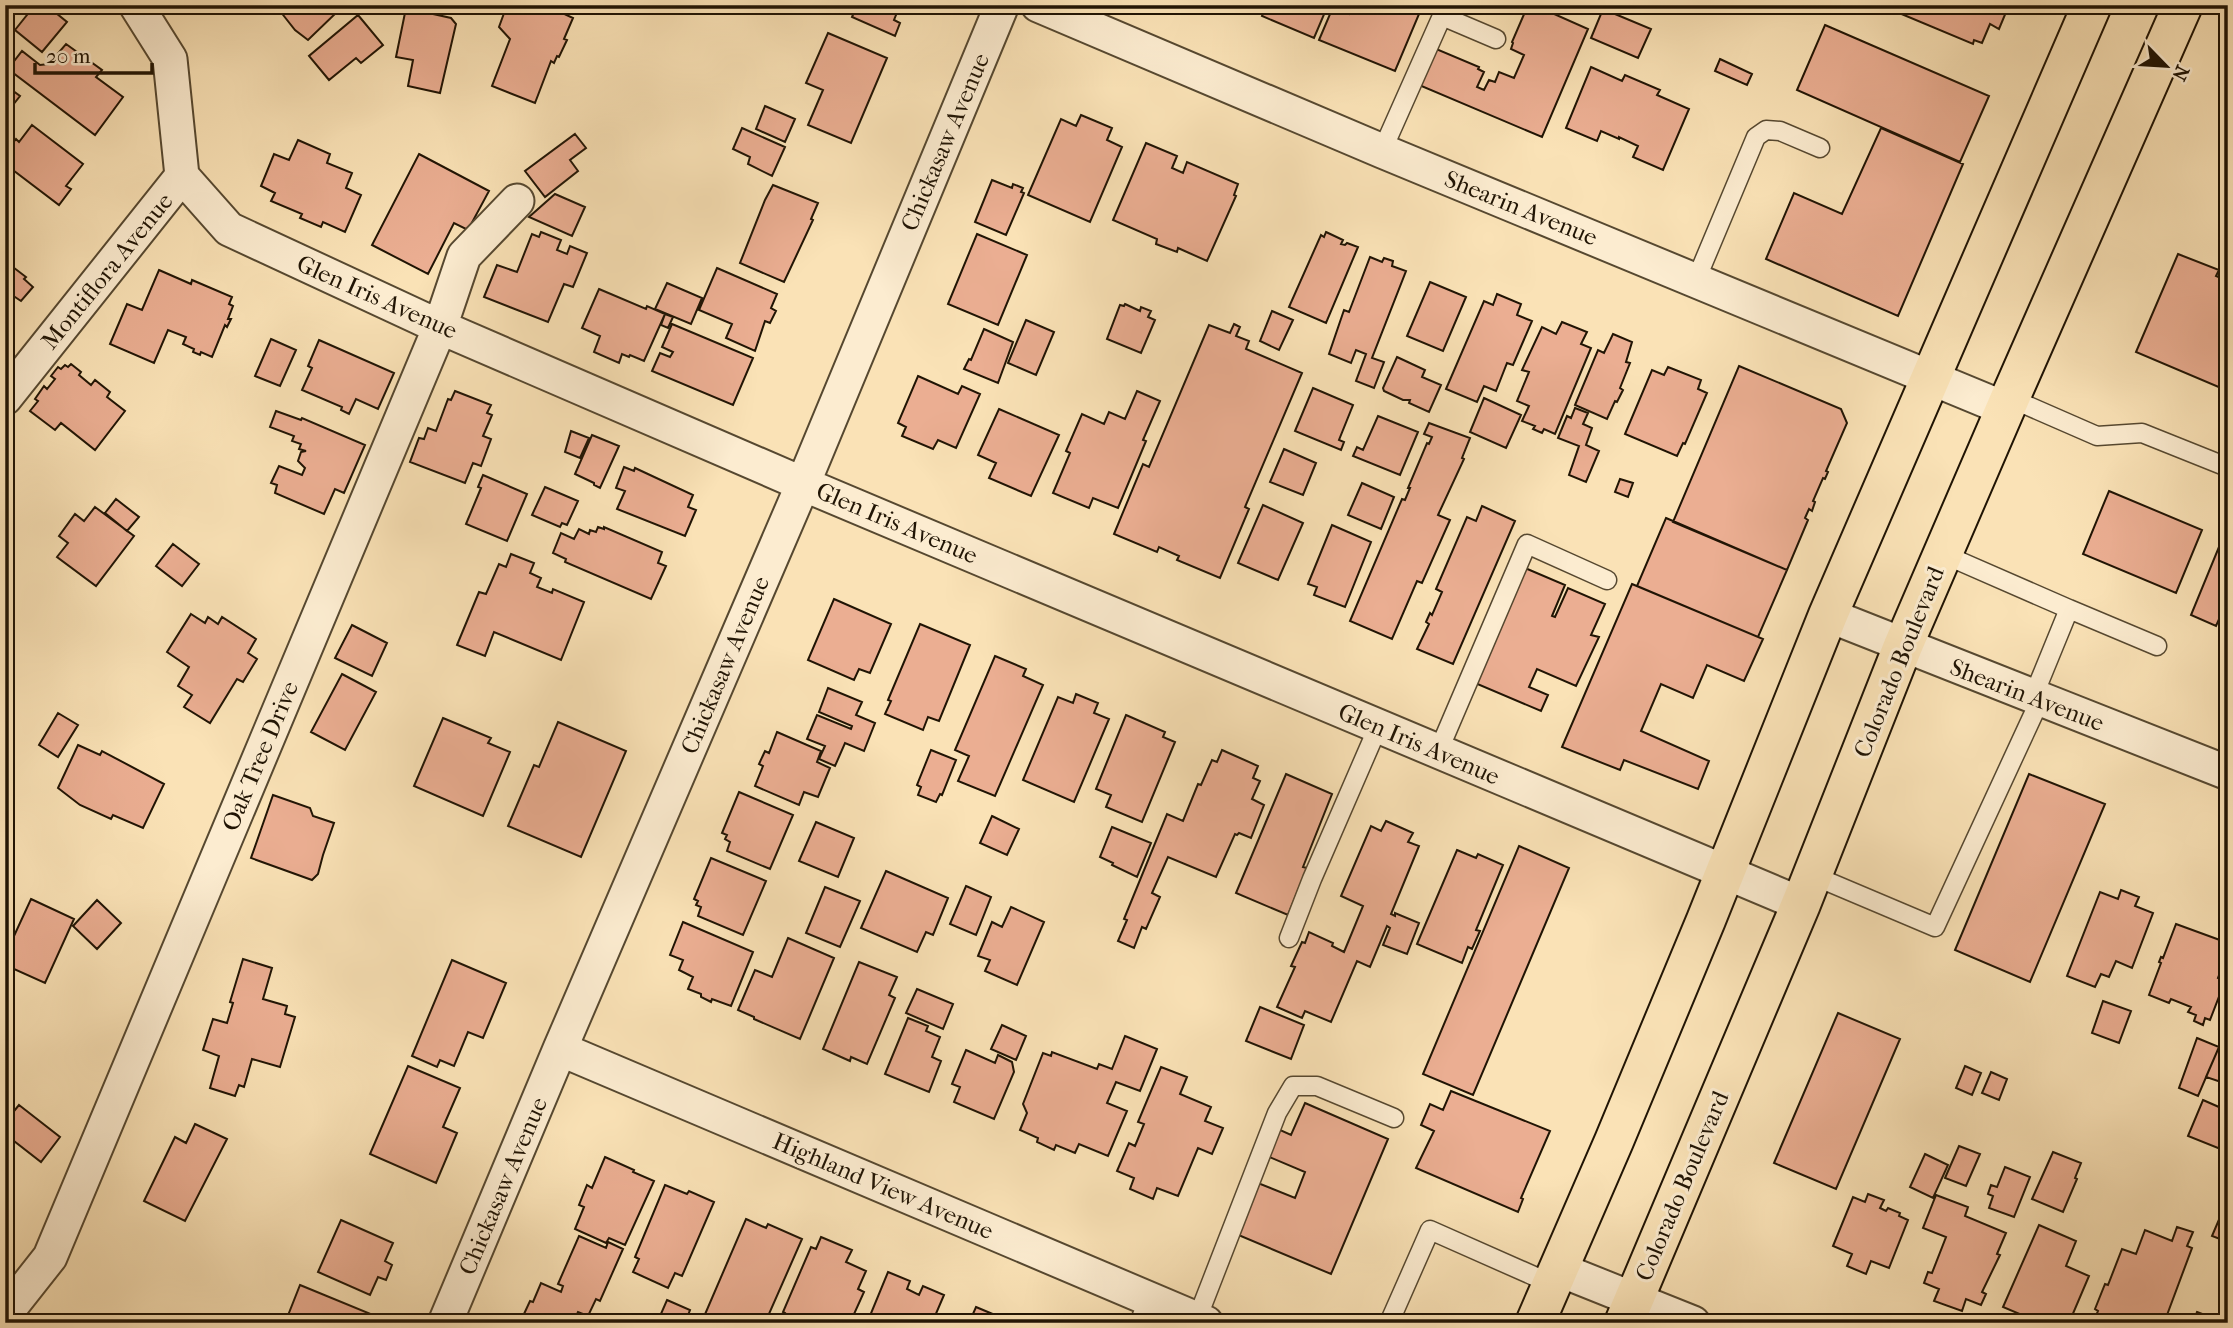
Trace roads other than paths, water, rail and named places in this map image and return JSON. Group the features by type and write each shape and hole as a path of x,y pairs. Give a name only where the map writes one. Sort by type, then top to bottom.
{"main road":[{"path":"1535,1323 1726,872 1828,615 2092,5"},
{"name":"Colorado Boulevard","path":"1629,1311 1807,890 1903,646 2183,5"}],"street":[{"path":"136,5 170,59 182,176"},
{"name":"Chickasaw Avenue","path":"446,1323 560,1049 803,484 1003,5"},
{"name":"Shearin Avenue","path":"1038,5 1382,151 1930,377 2008,403"},
{"name":"Glen Iris Avenue","path":"182,176 229,229 440,327 803,484 1726,872 1807,890"},
{"name":"Montiflora Avenue","path":"5,398 182,176"},
{"name":"Oak Tree Drive","path":"5,1314 50,1257 440,327 464,256 517,201"},
{"name":"Shearin Avenue","path":"1828,615 2228,774"},
{"name":"Highland View Avenue","path":"560,1049 1144,1311 1202,1321"},
{"path":"1555,1276 1629,1311 1693,1323"}],"lane":[{"path":"1382,151 1442,16 1496,39"},
{"path":"1696,280 1756,137 1766,130 1780,131 1820,148"},
{"path":"2008,403 2097,436 2141,433 2227,467"},
{"path":"1438,752 1527,544 1607,580"},
{"path":"1943,554 2157,646"},
{"path":"1807,890 1935,927 2036,699 2069,609"},
{"path":"1289,938 1378,727"},
{"path":"1202,1321 1277,1113 1293,1086 1317,1086 1394,1118"},
{"path":"1389,1323 1430,1230 1555,1276"}]}
